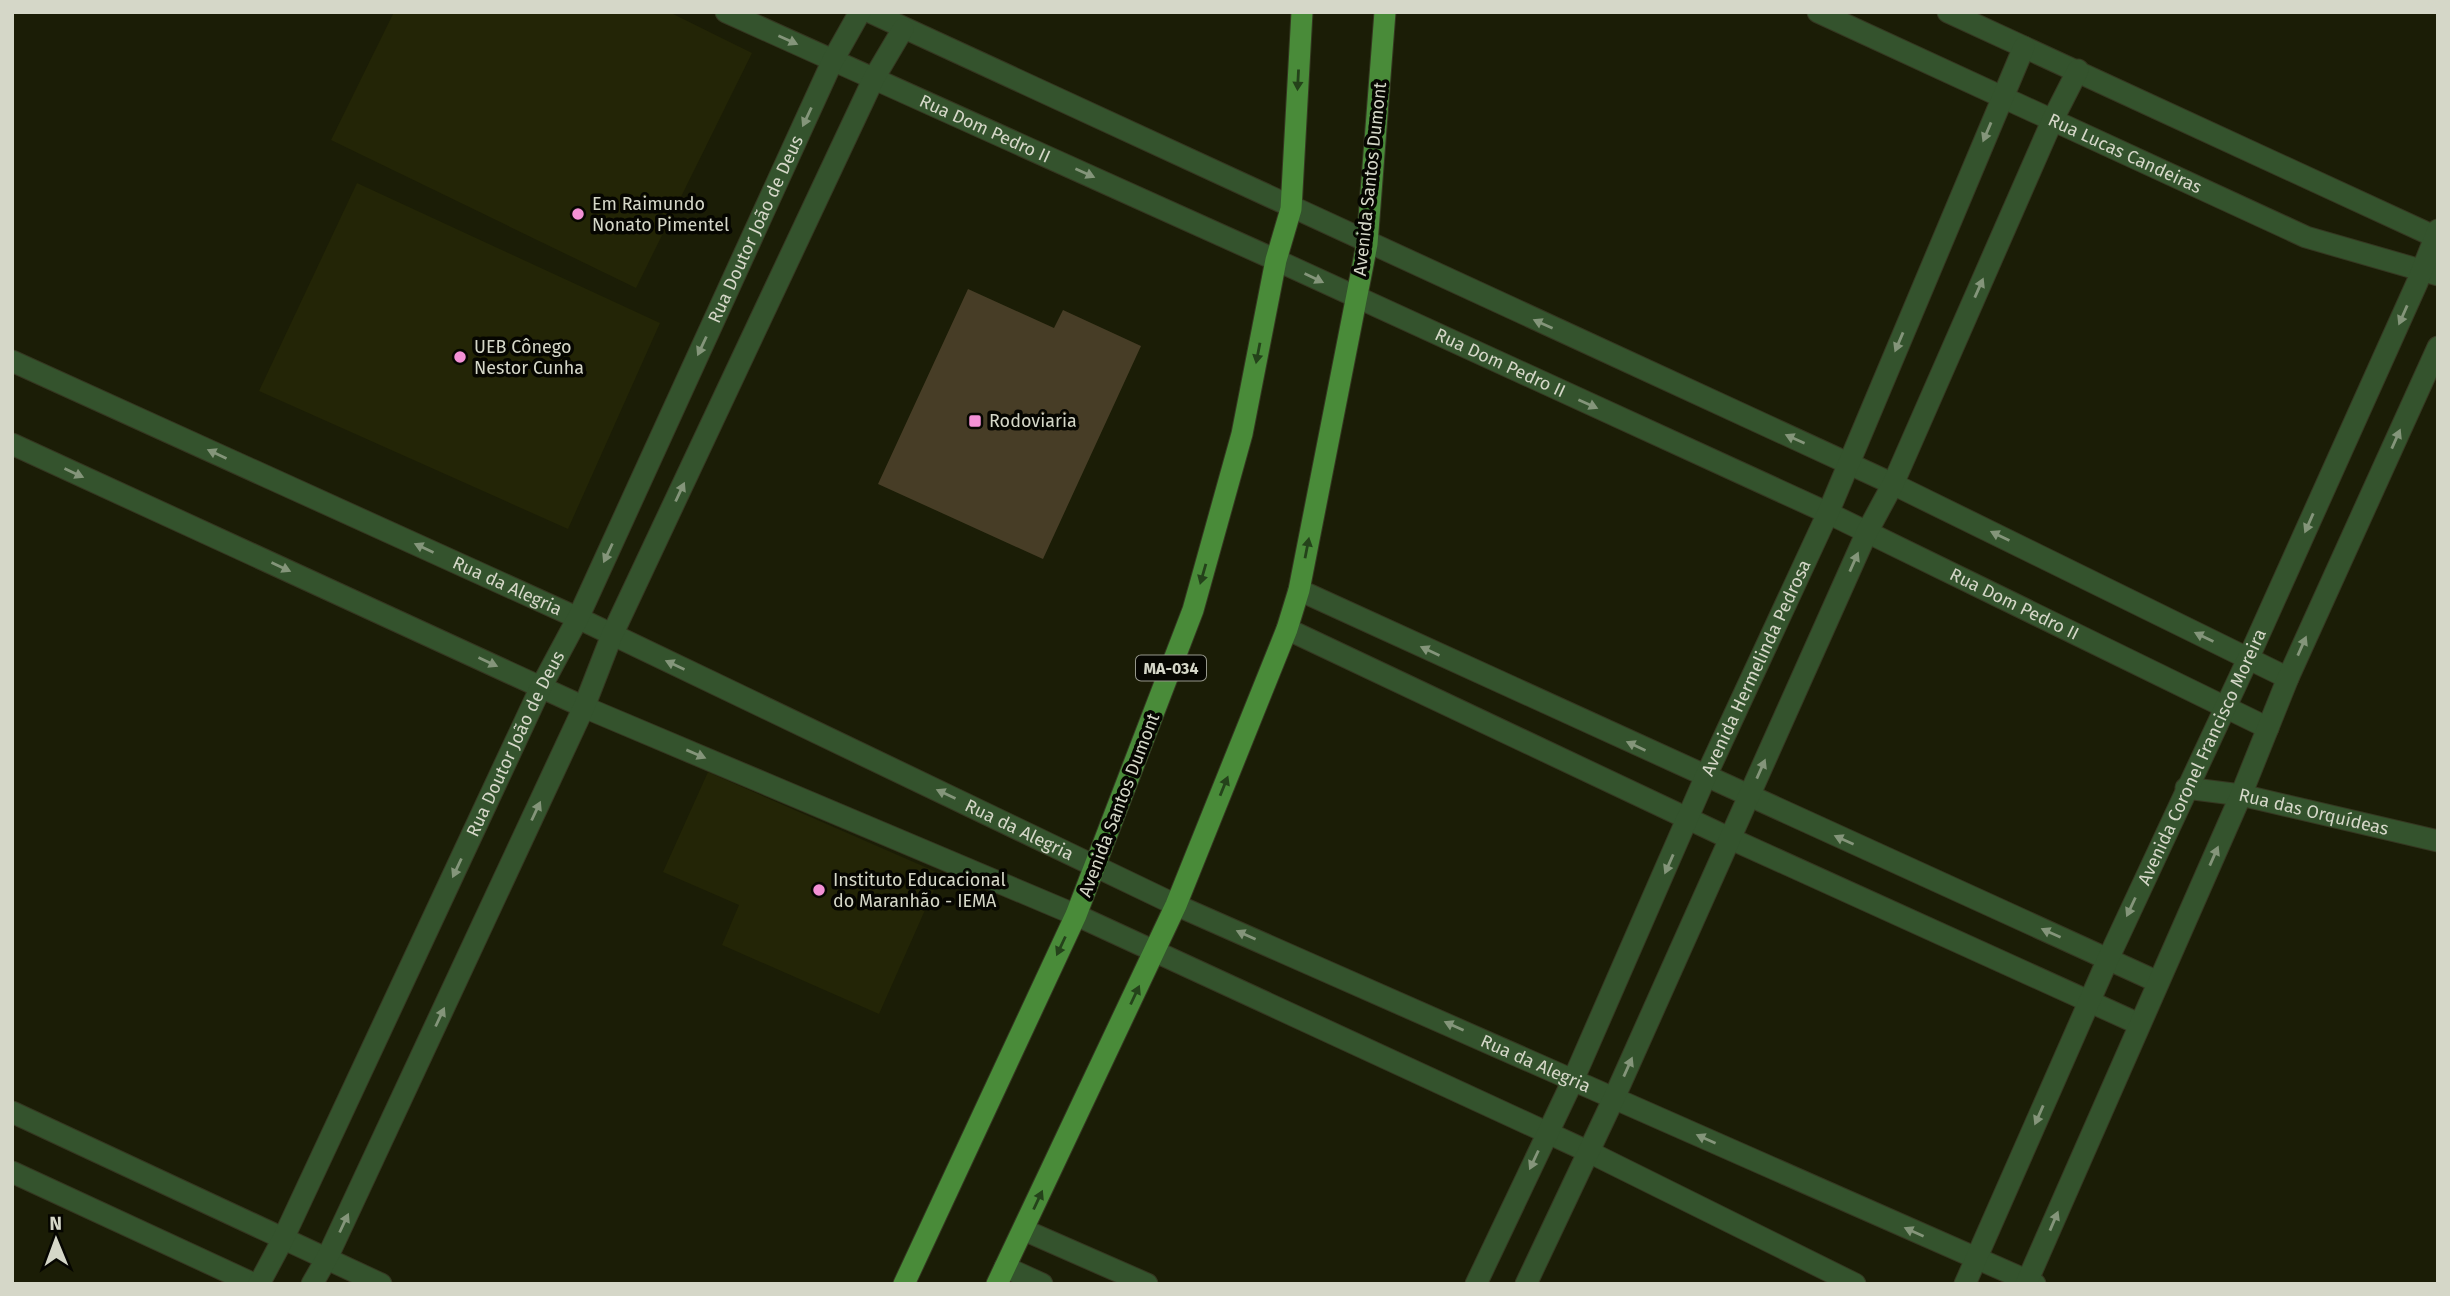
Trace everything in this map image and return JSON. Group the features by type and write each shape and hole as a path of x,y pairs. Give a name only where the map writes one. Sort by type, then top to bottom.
{"main road":[{"name":"Avenida Santos Dumont","path":"904,1284 1076,915 1193,610 1242,434 1276,260 1291,209 1302,12"},
{"name":"Avenida Santos Dumont","path":"1001,1275 1155,953 1287,629 1298,590 1367,244 1385,12"}],"street":[{"name":"Rua Dom Pedro II","path":"726,12 1867,531 2268,728"},
{"name":"Rua Doutor João de Deus","path":"257,1284 283,1238 541,687 578,618 833,60 860,12"},
{"path":"870,12 1291,209 1893,484 2288,678"},
{"name":"Rua Lucas Candeiras","path":"1818,12 2053,118 2306,237 2430,273"},
{"path":"1948,12 2437,235"},
{"path":"312,1284 327,1258 584,707 612,635 874,78 903,29"},
{"name":"Avenida Hermelinda Pedrosa","path":"1476,1284 1574,1078 1705,778 1828,513 2024,47"},
{"path":"1526,1284 1614,1098 1867,531 1893,484 2053,118 2078,70"},
{"name":"Avenida Coronel Francisco Moreira","path":"1965,1284 2186,788 2430,273 2437,235"},
{"path":"2030,1283 2139,1024 2241,795 2288,678 2438,347"},
{"name":"Rua da Alegria","path":"12,360 578,618 1176,905 1574,1078 2030,1283"},
{"path":"12,444 584,707 1076,915 1587,1151 1855,1284"},
{"path":"1298,590 1705,778 2158,982"},
{"path":"1287,629 1729,838 2139,1024"},
{"name":"Rua das Orquídeas","path":"2186,788 2241,795 2438,841"},
{"path":"12,1112 381,1284"},
{"path":"12,1172 257,1284"},
{"path":"1024,1230 1147,1284"},
{"path":"1001,1275 1042,1284"}],"shaded area":[{"name":"Em Raimundo Nonato Pimentel","path":"394,12 669,12 752,53 636,288 331,140"},
{"name":"UEB Cônego Nestor Cunha","path":"357,183 660,323 568,529 259,391"},
{"name":"Instituto Educacional do Maranhão - IEMA","path":"708,772 941,874 879,1014 722,945 739,905 663,872"}],"building":[{"name":"Rodoviaria","path":"968,289 1054,328 1063,310 1141,346 1043,559 878,484"}],"place":[{"name":"Em Raimundo Nonato Pimentel","path":"578,214"},
{"name":"UEB Cônego Nestor Cunha","path":"460,357"},
{"name":"Rodoviaria","path":"975,421"},
{"name":"Instituto Educacional do Maranhão - IEMA","path":"819,890"}]}
